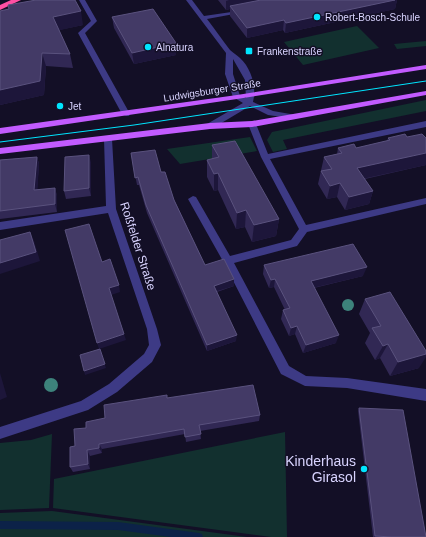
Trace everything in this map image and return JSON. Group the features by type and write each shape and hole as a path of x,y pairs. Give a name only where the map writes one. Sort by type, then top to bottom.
{"highway":[{"path":"0,8 17,0"}],"main road":[{"name":"Ludwigsburger Straße","path":"250,99 426,66"},
{"path":"0,151 210,126 252,124 426,94"},
{"name":"Ludwigsburger Straße","path":"0,131 237,98"}],"street":[{"path":"82,0 94,21 81,32 126,114"},
{"path":"189,0 229,53 238,60 244,68 249,80 250,99"},
{"path":"204,18 248,10"},
{"path":"229,53 229,74 237,98 250,99 271,113 293,117"},
{"path":"210,126 250,99"},
{"path":"252,124 265,157 304,230"},
{"path":"265,157 426,124"},
{"name":"Roßfelder Straße","path":"0,433 84,406 113,388 148,358 155,345 152,329 111,209 108,139"},
{"path":"193,199 228,261 284,370 304,381 348,383 426,395"},
{"path":"228,261 294,243 304,230 426,201"},
{"path":"0,226 111,209"}],"green space":[{"path":"357,26 379,48 303,65 284,42"},
{"path":"426,41 426,46 397,49 394,44"},
{"path":"426,100 426,111 283,140 287,149 273,152 267,140 272,132"},
{"path":"250,137 257,151 180,164 167,149"},
{"path":"285,432 287,537 271,537 53,508 54,479"},
{"path":"52,434 49,508 0,510 0,443 31,440"},
{"path":"52,511 247,537 0,537 0,513"}],"building":[{"path":"36,0 75,0 81,11 53,17 70,54 42,53 40,81 0,90 0,11 9,9 8,5"},
{"path":"261,0 395,0 286,23 284,20 247,28 230,6"},
{"name":"Alnatura","path":"153,9 176,43 132,53 112,17"},
{"path":"405,134 407,137 422,134 426,138 426,153 357,168 373,191 349,197 340,183 330,186 321,171 332,169 324,157 342,153 338,148 354,144 356,148 390,140 388,138"},
{"path":"235,141 279,219 254,225 246,210 237,213 218,173 214,174 207,160 219,157 212,145"},
{"path":"155,150 161,172 165,172 174,200 205,265 224,259 234,279 214,286 237,335 207,345 146,205 138,177 135,178 131,153"},
{"path":"89,155 89,188 64,191 65,157"},
{"path":"37,157 34,190 55,188 55,204 0,211 0,160"},
{"path":"89,224 102,262 110,259 119,285 109,288 124,334 97,343 65,230"},
{"path":"30,232 36,252 0,263 0,240"},
{"path":"353,244 367,267 311,281 339,335 306,345 297,326 291,328 283,310 290,308 275,279 271,280 264,265"},
{"path":"390,292 426,351 426,354 398,362 388,344 383,346 372,328 381,326 365,299"},
{"path":"100,349 105,364 84,371 80,355"},
{"path":"253,385 260,415 199,425 201,434 185,437 184,429 99,444 99,448 87,450 88,464 70,467 70,447 75,446 74,429 86,428 86,422 105,418 104,405 167,395 167,398"},
{"path":"359,408 403,410 426,537 375,536"}],"waterway":[{"path":"0,525 118,526 199,537"}],"tram line":[{"path":"0,142 134,125 426,81"}],"place":[{"name":"Robert-Bosch-Schule","path":"317,17"},
{"name":"Alnatura","path":"148,47"},
{"name":"Frankenstraße","path":"249,51"},
{"name":"Jet","path":"60,106"},
{"name":"Kinderhaus Girasol","path":"364,469"}]}
